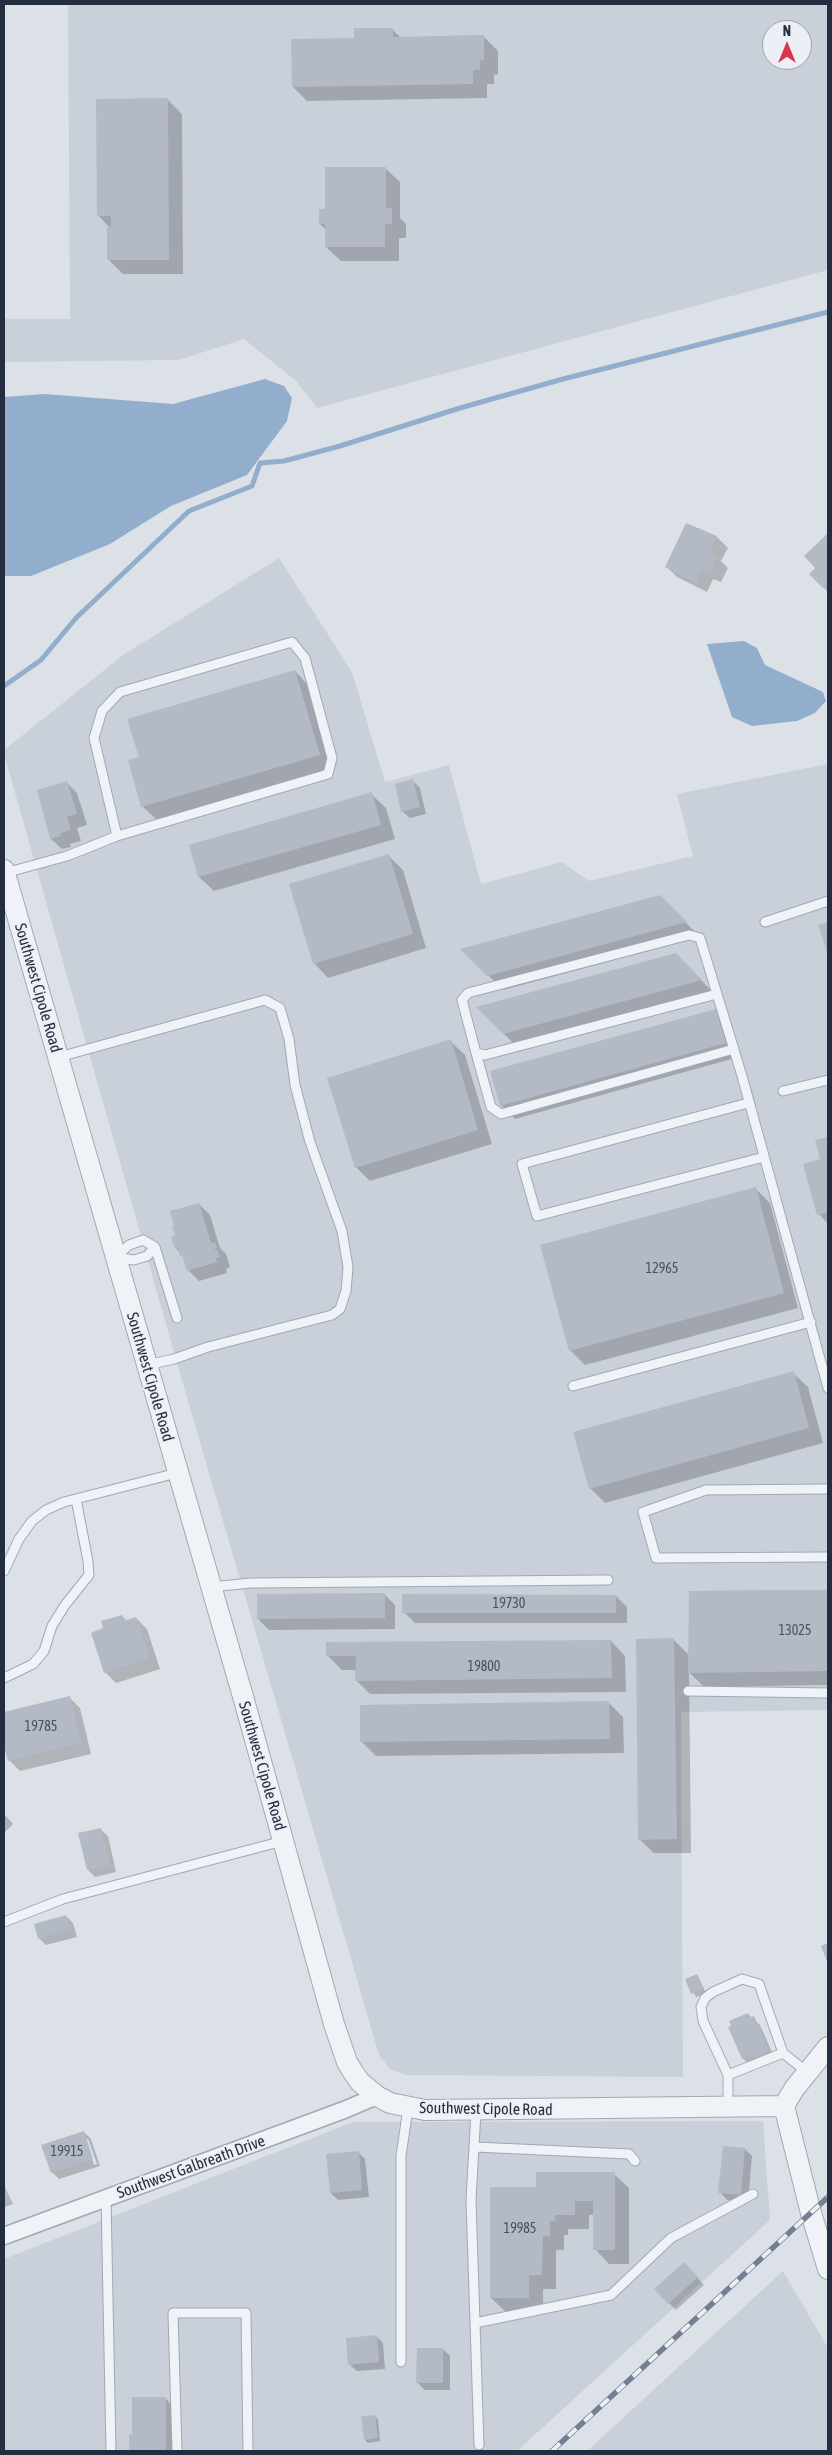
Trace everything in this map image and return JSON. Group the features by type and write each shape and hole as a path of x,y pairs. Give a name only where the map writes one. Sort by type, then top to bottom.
{"street":[{"name":"Southwest Cipole Road","path":"4,872 346,2062 360,2082 376,2096 390,2103 408,2108 476,2111 784,2106"},
{"path":"828,2047 794,2088 784,2106 811,2213 828,2269"},
{"name":"Southwest Galbreath Drive","path":"4,2236 344,2110 376,2096"}],"lane":[{"path":"4,872 67,856 117,836 328,774 332,758 305,658 292,642 120,692 102,711 94,738 117,836"},
{"path":"765,922 828,901"},
{"path":"734,1049 502,1114 491,1107 462,1000 468,993 689,935 700,938 734,1049 828,1388"},
{"path":"476,1053 485,1055 717,994"},
{"path":"58,1057 265,1000 280,1008 289,1039 295,1085 310,1142 342,1231 348,1267 346,1291 340,1309 332,1315 208,1346 174,1359 147,1365"},
{"path":"783,1090 828,1080"},
{"path":"748,1104 522,1164 537,1216 764,1157"},
{"path":"116,1257 129,1245 143,1240 155,1248 177,1318"},
{"path":"116,1257 134,1260 147,1256 155,1248"},
{"path":"573,1386 811,1322"},
{"path":"4,1572 18,1539 32,1521 46,1510 76,1499 177,1473"},
{"path":"828,1489 706,1490 643,1512 656,1558 828,1557"},
{"path":"4,1678 33,1664 44,1651 52,1626 64,1605 89,1575 76,1499"},
{"path":"211,1587 251,1584 608,1580"},
{"path":"688,1691 828,1692"},
{"path":"4,1922 63,1899 283,1841"},
{"path":"728,2107 728,2075 703,2021 701,2007 705,1998 713,1992 742,1980 759,1984 783,2053 807,2072"},
{"path":"728,2075 783,2053"},
{"path":"401,2362 401,2156 408,2108"},
{"path":"476,2111 471,2200 479,2445"},
{"path":"475,2147 629,2154 635,2162"},
{"path":"475,2323 611,2295 671,2238 753,2194"},
{"path":"106,2198 112,2451"},
{"path":"177,2451 173,2312 246,2313 248,2451"}],"shaded area":[{"path":"68,4 828,4 828,270 317,408 295,380 244,339 179,360 4,362 4,319 70,319"},
{"path":"279,558 352,672 385,782 449,765 481,884 562,862 589,881 693,856 677,794 828,764 828,1710 681,1712 683,2077 405,2075 390,2069 379,2055 183,1384 4,754 4,750 123,655"},
{"path":"763,2121 770,2220 517,2451 4,2451 4,2259 353,2122"},
{"path":"783,2271 828,2348 828,2451 587,2451"}],"water":[{"path":"265,379 284,386 292,398 287,421 247,475 171,506 110,544 31,576 4,576 4,397 45,394 173,404"},
{"path":"744,641 757,648 765,665 823,692 826,701 815,713 797,721 752,726 732,717 707,644"}],"building":[{"path":"354,28 393,28 393,37 484,35 484,60 480,61 480,70 473,70 473,84 292,87 291,39 354,38"},
{"path":"168,98 169,260 107,260 107,227 111,227 111,216 97,216 96,99"},
{"path":"325,167 386,167 386,208 392,208 392,224 385,224 385,247 325,247 325,224 319,224 319,209 325,209"},
{"path":"686,523 717,536 710,552 718,556 710,572 702,569 696,583 665,567"},
{"path":"827,534 828,584 823,588 809,574 815,568 804,556"},
{"path":"295,670 320,755 141,807 128,760 139,757 127,719"},
{"path":"413,779 420,807 401,812 395,784"},
{"path":"67,781 77,814 67,817 71,830 60,833 61,836 50,839 37,790"},
{"path":"372,792 381,825 198,877 189,845"},
{"path":"389,854 413,934 313,964 289,884"},
{"path":"660,895 687,922 487,976 460,949"},
{"path":"828,922 828,955 818,925"},
{"path":"676,953 702,980 503,1034 476,1007"},
{"path":"716,1009 726,1043 500,1106 490,1071"},
{"path":"451,1039 478,1130 355,1168 327,1078"},
{"path":"828,1137 828,1212 817,1215 803,1164 820,1159 815,1140"},
{"path":"756,1187 784,1293 569,1351 540,1245"},
{"path":"199,1203 211,1243 215,1242 217,1248 213,1251 217,1250 220,1257 216,1258 217,1262 187,1271 182,1255 180,1256 178,1248 175,1249 171,1237 175,1236 170,1211"},
{"path":"794,1371 809,1428 589,1489 573,1432"},
{"path":"828,1590 828,1671 688,1673 689,1591"},
{"path":"385,1593 385,1618 257,1619 257,1594"},
{"path":"402,1594 616,1595 616,1613 402,1613"},
{"path":"122,1615 124,1621 136,1617 150,1658 104,1673 91,1633 103,1628 101,1621"},
{"path":"674,1638 677,1839 638,1840 636,1639"},
{"path":"611,1640 612,1678 355,1681 356,1656 326,1656 326,1642"},
{"path":"70,1696 81,1743 8,1761 4,1746 4,1712"},
{"path":"609,1701 610,1739 360,1742 360,1705"},
{"path":"101,1828 110,1865 87,1870 78,1833"},
{"path":"66,1915 70,1929 38,1939 34,1924"},
{"path":"828,1943 828,1964 821,1946"},
{"path":"697,1974 704,1989 691,1994 685,1979"},
{"path":"748,2013 750,2018 754,2016 769,2051 754,2058 753,2054 742,2059 728,2027 731,2026 729,2021"},
{"path":"84,2131 93,2159 51,2173 41,2145"},
{"path":"723,2146 745,2148 741,2195 718,2193"},
{"path":"359,2151 362,2190 330,2193 326,2154"},
{"path":"536,2172 615,2172 615,2250 593,2250 593,2201 575,2201 575,2215 555,2215 555,2221 550,2221 550,2236 543,2236 542,2275 529,2275 529,2298 490,2298 490,2187 536,2187"},
{"path":"4,2184 10,2201 4,2203"},
{"path":"684,2262 698,2277 668,2304 654,2289"},
{"path":"377,2335 379,2362 348,2365 346,2338"},
{"path":"417,2348 443,2348 443,2383 416,2383"},
{"path":"132,2397 166,2397 166,2451 129,2451 129,2434 132,2434"},
{"path":"375,2415 378,2438 364,2440 361,2416"}],"waterway":[{"path":"4,686 41,660 76,618 189,511 252,486 260,463 284,461 563,379 828,312"}],"railway":[{"path":"552,2451 828,2197"}]}
